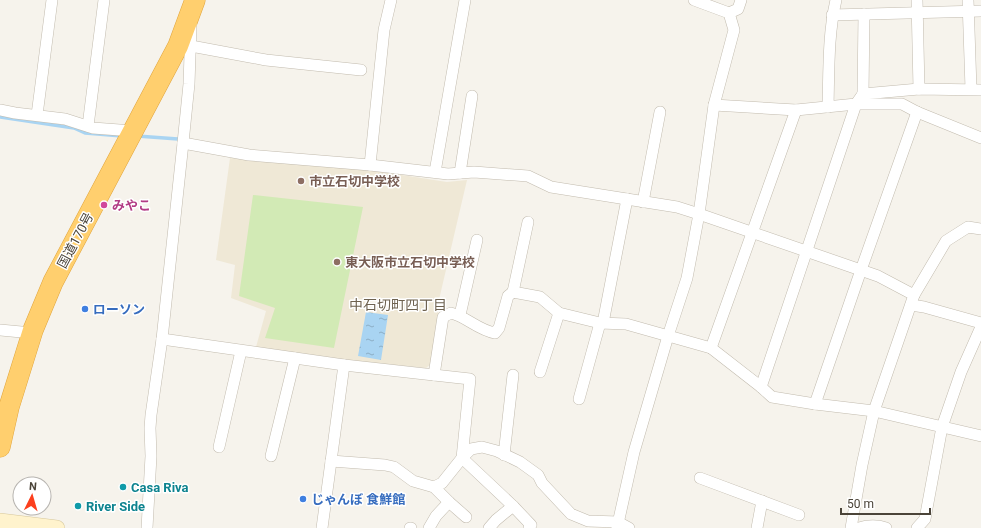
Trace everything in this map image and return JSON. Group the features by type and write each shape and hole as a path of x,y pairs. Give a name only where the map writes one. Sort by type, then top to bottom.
{"highway":[{"name":"国道170号","path":"0,447 9,407 32,333 53,282 178,46 193,5"}],"street":[{"path":"37,115 52,0"},
{"path":"88,126 104,0"},
{"path":"370,165 384,30 391,0"},
{"path":"435,172 465,0"},
{"path":"617,525 634,452 668,336 687,278 699,214 714,105 734,30 729,13 709,3 694,0"},
{"path":"729,13 738,9 741,0"},
{"path":"828,107 832,15 836,0"},
{"path":"917,0 916,13 919,89"},
{"path":"863,94 919,89 976,90 968,0"},
{"path":"147,528 151,456 151,415 162,339 183,143 189,84 193,5"},
{"path":"832,15 981,11"},
{"path":"761,387 856,104 863,94 864,14"},
{"path":"191,46 266,60 361,70"},
{"path":"460,173 472,96"},
{"path":"714,105 796,110 856,104 902,104 917,112 981,138"},
{"path":"0,110 65,119 93,128 133,131"},
{"path":"710,348 796,110"},
{"path":"643,202 660,112"},
{"path":"815,404 917,112"},
{"path":"183,143 249,155 370,165 448,174 474,172 528,176 552,187 677,207 878,276 924,307 981,323"},
{"path":"579,399 601,323 627,199"},
{"path":"434,375 444,317 450,313 460,315 486,332 495,333 499,328 508,296 513,292 528,222"},
{"path":"851,528 862,465 874,411 913,300 946,240 968,227 981,229"},
{"path":"460,315 477,240"},
{"path":"513,292 540,296 559,313 601,323 626,324 710,348 772,397 874,411 981,436"},
{"path":"540,372 559,313"},
{"path":"917,528 925,519 942,427 961,372 981,327"},
{"path":"0,330 32,333"},
{"path":"162,339 344,365 470,379 462,458"},
{"path":"219,447 241,351"},
{"path":"271,456 295,358"},
{"path":"322,528 344,365"},
{"path":"504,454 513,375"},
{"path":"434,487 442,483 471,449 482,447 497,451 520,462 538,475 542,483 571,514 588,521 629,528"},
{"path":"462,458 513,506 531,525 529,528"},
{"path":"331,461 394,467 413,481 434,487 448,502 466,517"},
{"path":"700,478 799,515"},
{"path":"757,528 762,501"},
{"path":"429,528 436,516 448,502"},
{"path":"489,528 513,506"},
{"path":"0,521 57,528"},
{"path":"859,528 868,526 880,526 886,528"}],"shaded area":[{"name":"東大阪市立石切中学校","path":"230,158 376,171 447,182 467,180 438,304 431,364 426,368 355,361 256,347 266,311 231,298 235,265 216,260"}],"green space":[{"path":"253,195 363,207 334,348 265,338 275,308 239,296"}],"water":[{"path":"366,312 388,315 381,360 358,356"}],"waterway":[{"path":"0,117 74,128 85,133 122,136"},
{"path":"137,136 178,139"}],"place":[{"name":"市立石切中学校","path":"301,181"},
{"name":"みやこ","path":"104,205"},
{"name":"東大阪市立石切中学校","path":"337,262"},
{"name":"ローソン","path":"85,309"},
{"name":"Casa Riva","path":"123,487"},
{"name":"じゃんぼ 食鮮館","path":"303,499"},
{"name":"River Side","path":"78,506"}],"district":[{"name":"中石切町四丁目","path":"398,305"}]}
